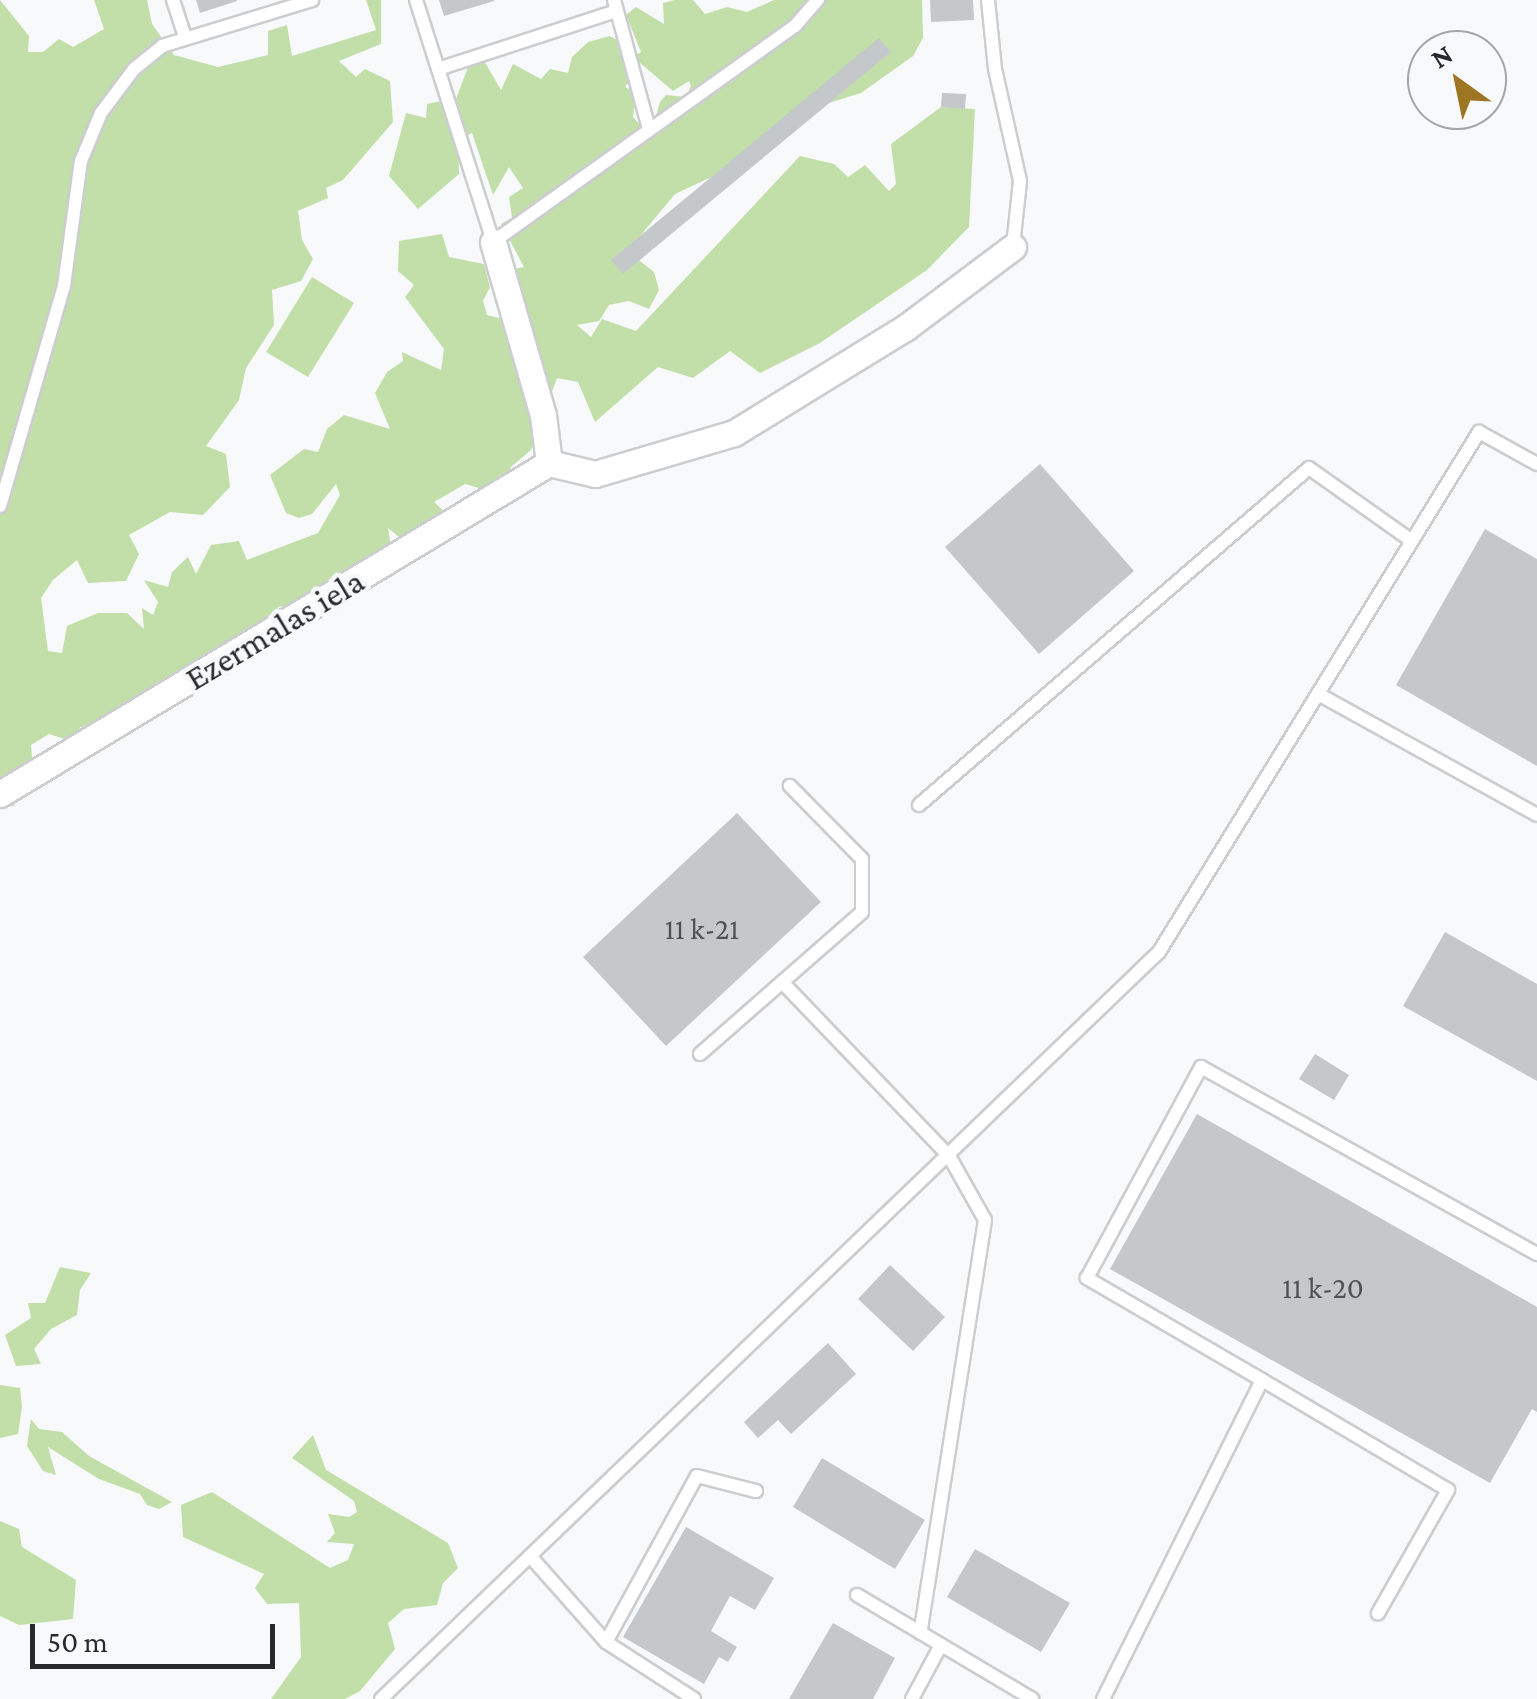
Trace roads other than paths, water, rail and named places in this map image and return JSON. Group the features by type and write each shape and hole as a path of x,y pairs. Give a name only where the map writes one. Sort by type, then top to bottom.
{"street":[{"path":"493,242 543,415 549,463 595,474 734,434 905,328 1013,246"},
{"name":"Ezermalas iela","path":"0,794 549,463"}],"lane":[{"path":"173,0 186,38"},
{"path":"0,506 64,286 81,161 101,113 134,69 186,38 280,5 312,0"},
{"path":"416,0 493,242 795,26 818,0"},
{"path":"988,0 995,69 1020,181 1013,246"},
{"path":"438,70 616,6 649,128"},
{"path":"381,1699 1159,952 1479,432 1537,464"},
{"path":"919,805 1309,468 1412,541"},
{"path":"1318,694 1537,815"},
{"path":"700,1054 862,912 862,859 790,786"},
{"path":"782,982 949,1156 985,1220 920,1633"},
{"path":"1378,1613 1448,1490 1087,1278 1201,1067 1537,1254"},
{"path":"1103,1699 1262,1380"},
{"path":"606,1642 697,1476 756,1491"},
{"path":"530,1556 606,1642 694,1699"},
{"path":"857,1596 1032,1699"},
{"path":"912,1699 942,1646"}]}
